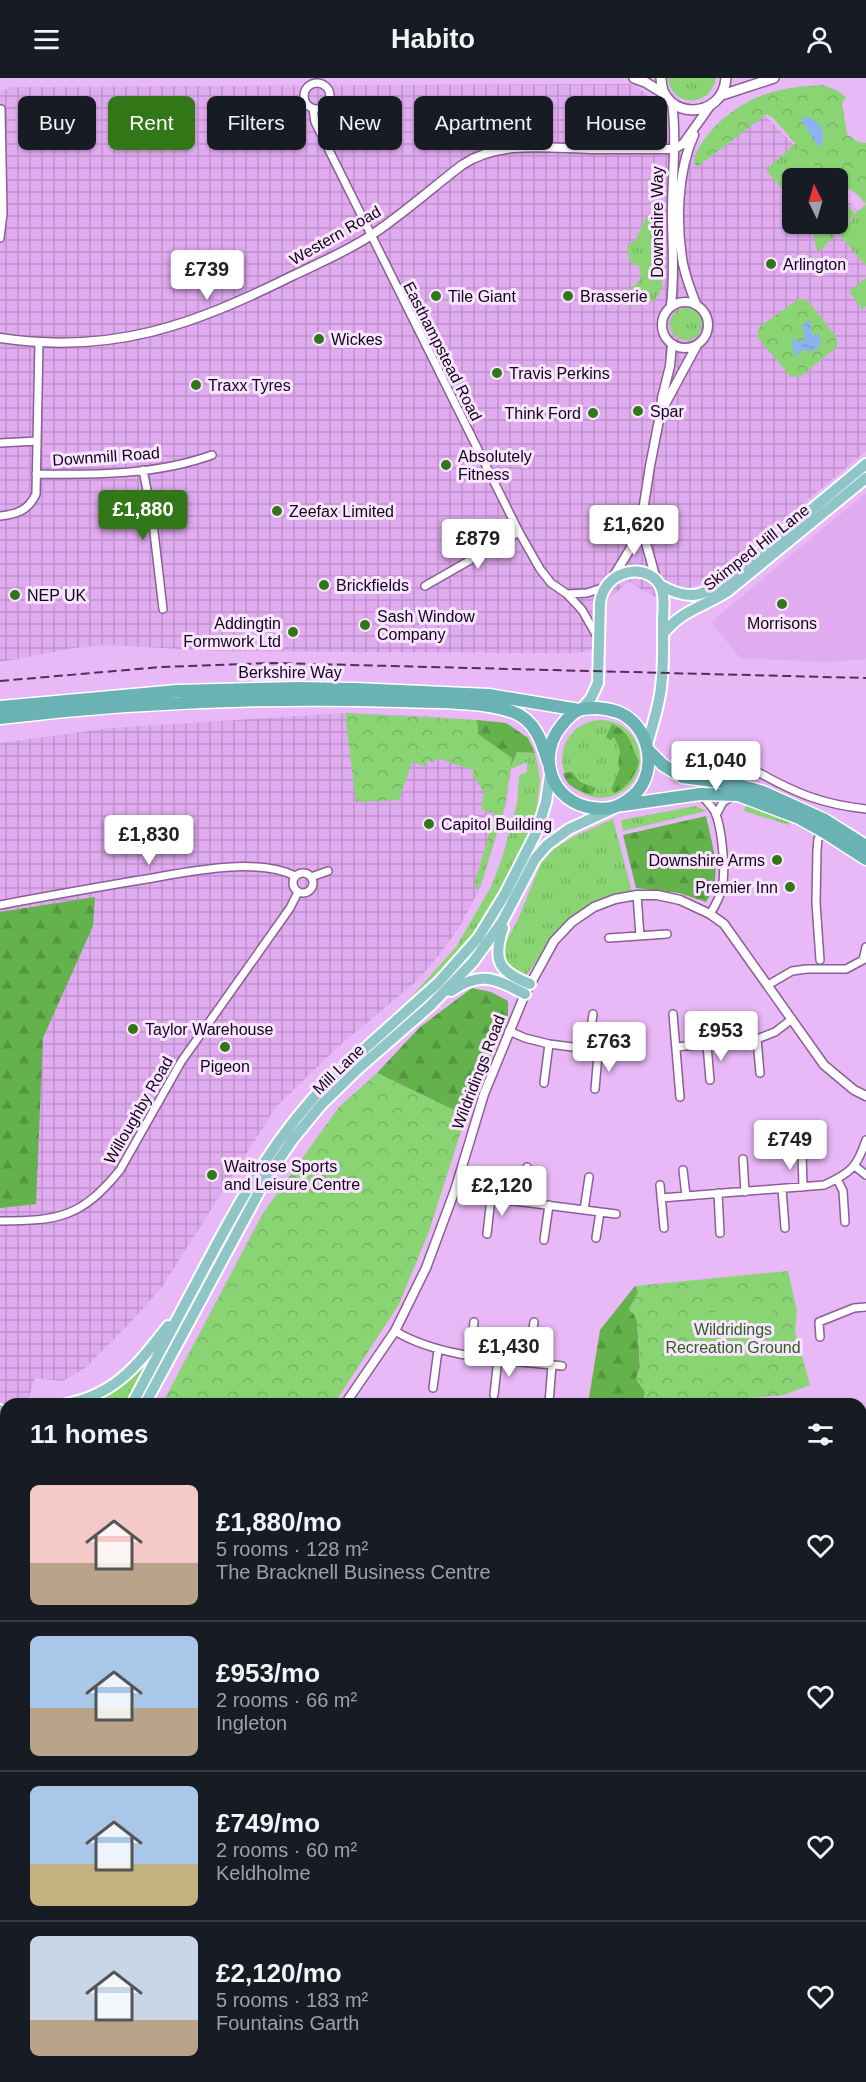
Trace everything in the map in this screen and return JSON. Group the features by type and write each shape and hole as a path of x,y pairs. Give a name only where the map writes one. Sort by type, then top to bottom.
{"highway":[{"name":"Berkshire Way","path":"0,707 177,691 355,688 489,695 580,710"},
{"name":"Berkshire Way","path":"0,718 141,704 240,700 373,700 488,706 513,712 526,720 539,736 549,768"},
{"path":"866,846 825,820 763,792 735,784 682,777 663,765 647,748 635,725 624,715 606,709 580,710 567,718 555,734 549,768 557,788 572,802 590,808 617,807 700,794 738,795 794,816 824,831 866,859"},
{"path":"617,807 638,791 646,777 649,766 647,748"}],"main road":[{"path":"634,78 663,93 672,103 686,110 710,106 722,95 774,78"},
{"path":"661,78 663,93"},
{"path":"722,95 726,78"},
{"name":"Skimped Hill Lane","path":"613,577 636,572 685,596 699,595 732,576 866,464"},
{"name":"Skimped Hill Lane","path":"663,634 680,616 729,591 866,478"},
{"path":"580,710 595,692 598,683 601,598 605,587 613,577"},
{"path":"647,748 661,686 663,596 658,582"},
{"name":"Mill Lane","path":"135,1398 250,1184 279,1138 331,1079 454,967 488,924 537,831 546,801 549,768"},
{"name":"Mill Lane","path":"148,1398 261,1187 306,1123 358,1068 430,1006 473,962 494,934 535,859 547,844 569,829 617,807"},
{"path":"510,908 499,940 499,960 506,972 530,984"},
{"path":"430,1006 457,987 475,978 496,979 525,994"},
{"path":"90,1398 121,1380 141,1361 186,1303"}],"street":[{"name":"Downshire Way","path":"671,305 674,279 672,217 675,123 672,103"},
{"name":"Downshire Way","path":"696,304 683,265 680,184 692,139 710,106"},
{"path":"674,149 683,144 710,106"},
{"path":"0,238 3,213 1,109"},
{"name":"Easthampstead Road","path":"314,109 315,122 519,532 540,569 551,583 567,594 586,616 599,640"},
{"name":"Western Road","path":"0,338 39,342 76,342 145,334 184,324 256,295 371,235 462,165 491,151 527,148 674,149"},
{"path":"661,410 697,345 706,334 709,324 706,315 696,304 684,302 671,305 663,319 662,328 667,339 672,344 684,348 697,345"},
{"name":"Downmill Road","path":"0,516 26,509 36,495 39,342"},
{"path":"613,577 635,541 641,524 672,344"},
{"path":"0,443 37,441"},
{"name":"Downmill Road","path":"36,474 144,470 212,455"},
{"path":"144,470 152,515 163,609"},
{"path":"641,524 658,582"},
{"path":"425,586 519,532"},
{"path":"567,594 592,592 605,587"},
{"path":"756,771 813,800 866,809"},
{"path":"700,794 707,800 716,815 722,846 724,880 719,898 710,914"},
{"path":"716,815 723,802 738,795"},
{"path":"820,960 816,903 817,850 818,839 824,831"},
{"path":"0,905 190,871 269,868 295,876 303,873 311,877 328,871"},
{"path":"295,876 292,885 298,892 305,893 313,884 311,877"},
{"name":"Willoughby Road","path":"0,1221 52,1218 68,1213 84,1206 108,1185 120,1170 181,1062 290,908 298,892"},
{"path":"637,895 640,936"},
{"name":"Wildridings Road","path":"349,1398 395,1331 426,1268 455,1190 484,1094 530,984 554,941 572,922 601,904 637,895 668,897 710,914 724,924 824,1065 854,1090 866,1096"},
{"path":"609,938 666,934"},
{"path":"768,985 792,971 846,969 865,960 866,946"},
{"path":"588,1048 593,1014"},
{"path":"673,1014 680,1097"},
{"path":"677,1047 757,1039 775,1032 792,1019"},
{"path":"509,1031 549,1044 588,1048 598,1055 611,1058"},
{"path":"757,1039 760,1073"},
{"path":"544,1083 549,1044"},
{"path":"707,1045 710,1080"},
{"path":"595,1089 598,1055"},
{"path":"662,1198 824,1185 856,1167 866,1140"},
{"path":"802,1153 803,1186"},
{"path":"743,1159 745,1192"},
{"path":"522,1202 527,1167"},
{"path":"856,1167 866,1175"},
{"path":"684,1170 686,1196"},
{"path":"584,1210 589,1177"},
{"path":"837,1179 843,1191 845,1222"},
{"path":"660,1185 664,1228"},
{"path":"782,1189 785,1228"},
{"path":"455,1190 491,1198 616,1214"},
{"path":"718,1193 720,1233"},
{"path":"487,1234 491,1198"},
{"path":"544,1240 549,1205"},
{"path":"596,1238 600,1212"},
{"path":"820,1337 819,1322 854,1308 866,1307"},
{"path":"470,1354 474,1322"},
{"path":"528,1362 534,1322"},
{"path":"395,1331 438,1350 562,1366"},
{"path":"434,1388 438,1350"},
{"path":"494,1395 498,1358"},
{"path":"549,1398 552,1365"}],"shaded area":[{"path":"630,84 648,96 565,96 565,150 667,150 667,134 703,153 755,105 816,168 782,168 782,234 848,234 848,200 866,219 866,451 715,578 660,600 629,582 607,600 604,649 572,653 219,651 106,645 74,648 0,662 0,92 11,87"},
{"path":"866,493 866,659 827,662 740,658 711,622"},
{"path":"345,713 424,716 506,723 528,738 535,753 517,753 511,769 506,806 480,888 460,926 440,954 418,980 340,1045 276,1107 162,1287 128,1325 85,1368 63,1381 35,1378 29,1398 0,1398 0,743 111,728"}],"green space":[{"path":"668,78 716,78 713,88 707,95 691,100 676,95"},
{"path":"823,85 846,97 842,103 847,134 858,142 866,143 866,200 848,188 848,168 817,168 767,114 697,167 694,162 697,152 710,132 728,115 758,97 774,91"},
{"path":"802,137 846,168 782,168 782,188 766,170"},
{"path":"848,169 866,182 866,204 848,184"},
{"path":"866,204 866,266 840,236 848,234 848,225"},
{"path":"848,205 855,214 848,221"},
{"path":"645,219 657,219 666,226 653,251 659,263 662,285 657,298 651,302 627,305 631,287 636,285 641,277 639,266 630,262 627,246 635,241"},
{"path":"813,234 836,234 819,252"},
{"path":"866,278 866,306 862,310 849,291"},
{"path":"798,299 807,300 836,336 837,347 801,376 791,377 758,338 758,328"},
{"path":"686,308 697,313 702,324 697,335 686,340 675,335 670,324 675,313"},
{"path":"345,713 477,720 478,734 512,758 505,806 480,888 474,885 495,814 481,809 484,792 477,782 478,779 472,777 474,770 436,758 434,762 427,761 425,766 412,762 399,800 356,802"},
{"path":"477,720 506,723 528,738 535,753 517,752 510,769 478,734"},
{"path":"601,720 616,723 629,731 637,744 640,759 637,774 629,787 616,795 601,798 586,795 573,787 565,774 562,759 565,744 573,731 586,723"},
{"path":"612,724 630,740 639,762 630,780 615,793 611,790 620,768 618,766 620,749 614,737 610,740 606,737"},
{"path":"517,752 535,753 540,779 536,815 520,858 464,949 410,998 456,947 492,885 517,803 519,777 527,773 527,762 511,769"},
{"path":"572,772 580,782 596,788 592,795 574,788 567,782 563,773"},
{"path":"747,803 792,818 789,825 744,811"},
{"path":"696,806 706,811 623,831 621,820"},
{"path":"706,816 715,860 715,872 711,893 706,902 679,893 636,888 623,835"},
{"path":"613,819 632,892 602,900 558,932 525,977 505,967 502,948 517,922 541,863 555,848 573,837"},
{"path":"95,897 93,926 43,1038 36,1204 0,1208 0,912"},
{"path":"472,988 491,992 508,1001 508,1015 466,1116 377,1073 420,1027"},
{"path":"377,1073 466,1116 428,1234 399,1304 338,1398 165,1398 263,1213 339,1107"},
{"name":"Wildridings Recreation Ground","path":"788,1271 797,1311 795,1331 810,1385 784,1395 748,1398 644,1398 645,1392 636,1379 640,1367 637,1321 629,1309 638,1292 635,1286"},
{"path":"635,1286 639,1291 629,1309 637,1321 640,1367 636,1379 645,1392 644,1398 589,1398 600,1330"},
{"path":"773,1304 780,1359 694,1371 687,1316"},
{"path":"159,1344 130,1398 92,1398"}],"water":[{"path":"808,117 817,122 822,130 823,139 819,148 800,118"},
{"path":"810,319 812,335 819,334 821,341 819,348 811,351 804,350 795,357 791,340 796,339 797,342 805,339 802,326"}],"railway":[{"path":"0,681 161,667 273,663 866,678"}],"place":[{"name":"Arlington","path":"771,264"},
{"name":"Tile Giant","path":"436,296"},
{"name":"Brasserie","path":"568,296"},
{"name":"Wickes","path":"319,339"},
{"name":"Travis Perkins","path":"497,373"},
{"name":"Traxx Tyres","path":"196,385"},
{"name":"Spar","path":"638,411"},
{"name":"Think Ford","path":"593,413"},
{"name":"Absolutely Fitness","path":"446,465"},
{"name":"Zeefax Limited","path":"277,511"},
{"name":"Brickfields","path":"324,585"},
{"name":"NEP UK","path":"15,595"},
{"name":"Morrisons","path":"782,604"},
{"name":"Sash Window Company","path":"365,625"},
{"name":"Addingtin Formwork Ltd","path":"293,632"},
{"name":"Capitol Building","path":"429,824"},
{"name":"Downshire Arms","path":"777,860"},
{"name":"Premier Inn","path":"790,887"},
{"name":"Taylor Warehouse","path":"133,1029"},
{"name":"Pigeon","path":"225,1047"},
{"name":"Waitrose Sports and Leisure Centre","path":"212,1175"}]}
